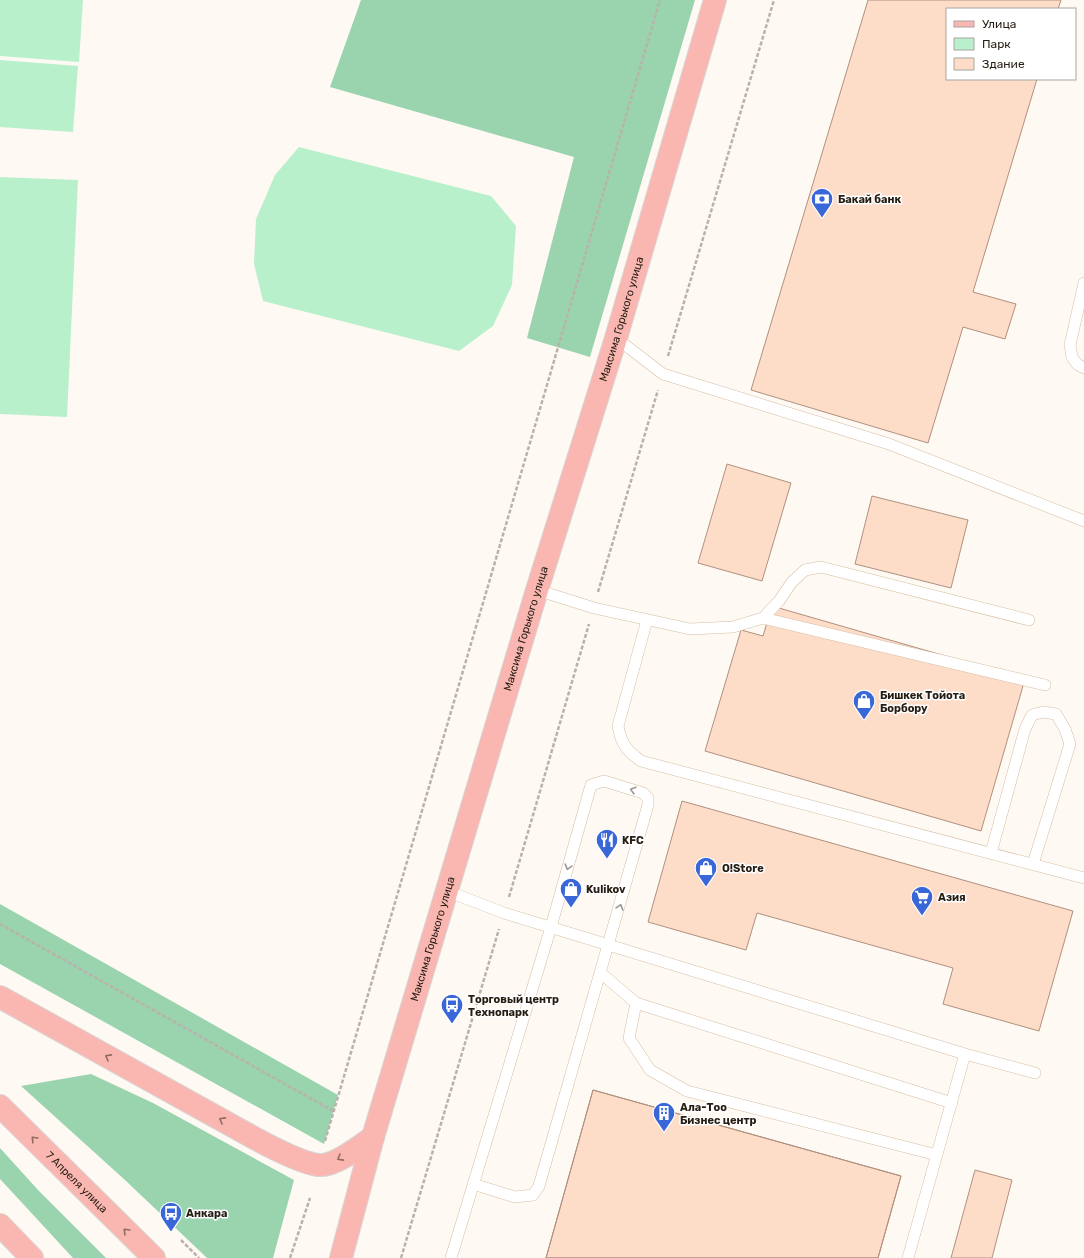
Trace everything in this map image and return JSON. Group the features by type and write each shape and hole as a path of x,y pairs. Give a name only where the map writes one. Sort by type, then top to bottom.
{"main road":[{"name":"Максима Горького улица","path":"341,1258 373,1137 537,590 616,338 715,0"},
{"path":"0,996 256,1139 287,1154 319,1165 334,1162 373,1137"},
{"name":"7 Апреля улица","path":"0,1106 154,1258"},
{"path":"1,1228 32,1258"}],"lane":[{"path":"1084,283 1070,345 1072,357 1077,364 1084,368"},
{"path":"616,338 663,374 889,444 1084,521"},
{"path":"537,590 594,608 690,629 733,627 763,618 779,601 792,582 805,570 821,567 1029,620"},
{"path":"763,618 1045,685"},
{"path":"647,620 618,726 620,739 627,750 642,761 1084,878"},
{"path":"991,853 1025,729 1032,715 1043,712 1056,714 1065,729 1070,744 1034,864"},
{"path":"451,1258 473,1184 551,927 591,785 604,782 643,793 648,798 648,805 539,1186 533,1195 515,1197 473,1184"},
{"path":"447,891 504,913 965,1054 1035,1073"},
{"path":"601,973 636,1003 952,1104"},
{"path":"636,1003 629,1038 650,1070 687,1091 937,1155"},
{"path":"908,1258 965,1054"}],"path":[{"path":"324,1144 660,0"},
{"path":"400,1258 504,913 774,0"},
{"path":"0,924 333,1111"},
{"path":"290,1258 310,1198"},
{"path":"181,1240 199,1258"}],"green space":[{"path":"0,0 83,0 79,62 0,56"},
{"path":"361,0 695,0 590,357 527,338 574,157 330,87"},
{"path":"0,60 78,66 73,132 0,127"},
{"path":"299,147 491,196 516,226 512,285 493,326 459,351 263,301 254,264 256,219 275,175"},
{"path":"0,177 78,180 67,417 0,414"},
{"path":"0,904 338,1095 324,1144 0,964"},
{"path":"91,1074 153,1103 294,1180 273,1258 207,1258 125,1180 21,1086"},
{"path":"0,1148 39,1191 106,1258 73,1258 0,1179"}],"building":[{"path":"868,0 1061,0 1058,8 946,8 946,80 1037,80 973,292 1016,304 1005,339 963,327 928,443 751,390"},
{"path":"727,464 791,483 762,581 698,563"},
{"path":"872,496 968,520 951,588 855,564"},
{"name":"Бишкек Тойота Борбору","path":"772,606 1025,679 981,831 705,751 741,630 763,636"},
{"name":"Азия","path":"682,801 1073,911 1039,1031 943,1004 953,968 757,913 746,950 648,922"},
{"name":"Ала-Тоо Бизнес центр","path":"593,1090 901,1176 878,1258 546,1258"},
{"name":"Ала-Тоо Бизнес центр","path":"593,1090 901,1176 878,1258 546,1258"},
{"path":"975,1170 1012,1180 992,1258 951,1258"}],"place":[{"name":"Бакай банк","path":"822,218"},
{"name":"Бишкек Тойота Борбору","path":"864,720"},
{"name":"KFC","path":"607,860"},
{"name":"O!Store","path":"706,888"},
{"name":"Kulikov","path":"571,908"},
{"name":"Азия","path":"922,916"},
{"name":"Торговый центр Технопарк","path":"452,1024"},
{"name":"Ала-Тоо Бизнес центр","path":"664,1132"},
{"name":"Анкара","path":"171,1232"}]}
